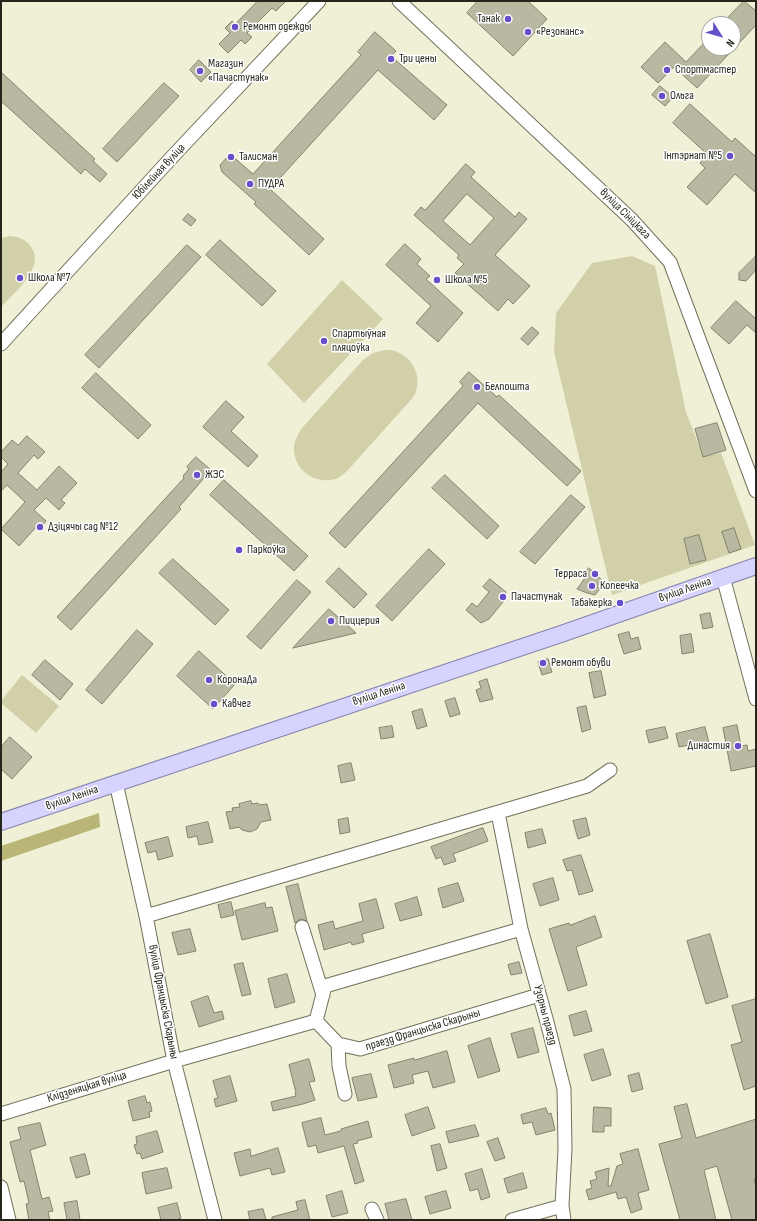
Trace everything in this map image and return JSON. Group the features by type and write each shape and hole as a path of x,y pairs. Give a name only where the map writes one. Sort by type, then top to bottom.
{"main road":[{"name":"вуліца Леніна","path":"1,822 561,634 756,566"}],"street":[{"name":"Юбілейная вуліца","path":"1,344 173,156 319,1"},
{"name":"вуліца Сініцкага","path":"399,1 632,220 670,262 756,491"},
{"path":"723,577 756,699"},
{"path":"146,916 587,786 610,770"},
{"name":"вуліца Францыска Скарыны","path":"116,783 146,916 174,1060 215,1220"},
{"name":"Узорны праезд","path":"498,813 521,929 564,1089 565,1149 562,1206 564,1220"},
{"path":"302,927 323,995"},
{"path":"316,1021 325,986 521,929"},
{"name":"праезд Францыска Скарыны","path":"338,1044 360,1050 539,995"},
{"path":"174,1060 316,1021"},
{"path":"316,1021 338,1044 339,1066 345,1094"},
{"name":"Клідзеняцкая вуліца","path":"1,1114 174,1060"},
{"path":"1,1187 9,1220"},
{"path":"512,1220 562,1206"}],"shaded area":[{"path":"10,236 22,239 29,244 35,255 34,263 32,271 20,287 1,307 1,238"},
{"path":"632,256 655,266 686,412 703,456 721,453 755,545 612,595 554,352 556,313 592,263"},
{"name":"Спартыўная пляцоўка","path":"342,280 383,319 304,403 267,364"},
{"path":"385,350 396,351 407,358 411,363 417,379 416,391 414,395 342,475 338,478 330,480 316,479 309,476 299,466 294,452 295,443 300,431 363,360 373,353"},
{"path":"22,675 59,706 36,733 1,703"},
{"path":"99,813 100,827 1,861 1,846"}],"building":[{"path":"258,1 286,1 276,11 272,8 247,33 252,37 245,44 241,40 228,53 219,44 230,33 225,28 232,21 235,24"},
{"path":"478,1 528,1 547,19 513,56 467,13"},
{"path":"744,1 756,11 756,25 741,41 741,16 730,16"},
{"path":"375,32 396,51 391,56 447,105 434,120 378,70 270,189 324,239 309,255 254,204 256,202 222,172 220,165 230,154 253,174 361,55 358,52"},
{"path":"665,42 686,62 701,46 701,56 727,56 697,88 674,67 658,83 641,67"},
{"name":"Магазин «Пачастунак»","path":"199,60 211,72 201,82 190,70"},
{"path":"1,72 95,159 93,161 107,174 100,182 85,169 81,174 1,101"},
{"path":"164,83 179,96 117,162 103,149"},
{"name":"Ольга","path":"660,86 673,97 665,106 652,95"},
{"name":"Інтэрнат №5","path":"690,104 732,142 735,138 756,157 756,193 735,174 707,205 687,187 705,168 700,163 707,154 673,123"},
{"path":"466,164 475,172 471,177 515,217 519,212 527,219 495,255 530,286 513,304 508,299 498,311 455,273 464,264 457,258 459,255 414,215 421,207 425,210","holes":["467,194 494,218 470,245 443,221"]},
{"path":"188,214 196,220 191,226 183,220"},
{"path":"220,240 276,291 262,306 206,255"},
{"path":"405,244 421,259 417,264 430,276 426,279 463,313 438,342 416,323 431,306 386,265"},
{"path":"187,245 201,257 99,368 85,355"},
{"path":"756,256 756,270 746,281 739,280 739,273"},
{"path":"736,301 756,319 756,333 747,325 729,344 711,328"},
{"path":"532,327 539,333 528,345 521,339"},
{"path":"469,372 497,397 499,395 581,471 567,486 478,403 345,548 329,533 463,386 460,382"},
{"path":"96,373 151,425 138,439 82,388"},
{"path":"226,401 244,417 231,431 258,456 248,467 203,427"},
{"path":"717,423 726,450 703,457 695,429"},
{"name":"Дзіцячы сад №12","path":"27,436 45,452 38,459 34,455 18,473 37,490 59,466 77,483 61,500 65,503 59,510 46,498 34,510 46,521 40,529 37,526 19,546 1,529 25,502 7,485 1,491 1,472 8,464 1,457 1,452 12,440 18,445"},
{"path":"196,457 211,470 179,507 181,509 71,630 57,617 184,478 183,476 189,469 187,467"},
{"path":"445,475 499,526 487,539 432,488"},
{"path":"224,480 308,556 294,571 210,495"},
{"path":"571,495 585,507 535,564 520,552"},
{"path":"734,528 741,549 729,553 722,532"},
{"path":"699,535 706,560 690,564 684,539"},
{"path":"429,549 445,564 392,621 376,606"},
{"path":"173,559 229,610 215,625 159,573"},
{"path":"339,568 367,594 354,608 326,582"},
{"path":"589,568 602,580 597,586 600,589 595,595 577,589 585,578 582,576"},
{"path":"490,579 506,592 503,602 489,619 481,623 466,610 472,603 477,607 489,592 483,587"},
{"path":"297,580 311,592 261,649 247,637"},
{"name":"Пиццерия","path":"329,609 356,633 293,648"},
{"path":"710,613 713,627 703,629 700,615"},
{"path":"137,630 153,644 102,704 86,690"},
{"path":"629,632 631,639 638,637 641,649 624,654 618,635"},
{"path":"691,634 694,652 682,654 680,636"},
{"name":"КоронаДа","path":"199,651 235,684 213,709 177,676"},
{"path":"548,659 552,672 542,675 538,662"},
{"path":"45,660 73,684 60,700 32,675"},
{"path":"601,671 606,695 594,698 589,673"},
{"path":"487,679 493,699 480,702 476,690 481,688 479,682"},
{"path":"455,698 460,714 450,717 445,701"},
{"path":"586,706 591,729 582,732 577,708"},
{"path":"422,709 427,726 417,729 412,712"},
{"path":"737,725 741,746 747,745 748,751 756,749 756,766 731,771 723,728"},
{"path":"392,726 394,737 381,739 379,728"},
{"path":"665,727 668,738 649,743 646,731"},
{"path":"705,727 710,747 697,750 695,744 679,747 676,734"},
{"path":"10,737 32,757 12,779 1,769 1,747"},
{"path":"351,763 355,780 341,783 338,766"},
{"path":"251,801 252,804 267,804 271,820 261,822 257,829 250,832 242,830 239,827 230,829 226,812 233,811 232,808 240,807 239,804"},
{"path":"348,818 350,832 340,834 338,820"},
{"path":"586,818 590,835 578,839 573,821"},
{"path":"208,822 213,842 199,845 197,836 188,838 186,827"},
{"path":"483,828 488,841 453,854 456,861 444,865 441,857 436,859 431,847"},
{"path":"542,829 546,843 528,848 525,833"},
{"path":"168,837 173,856 158,860 156,851 148,853 145,843"},
{"path":"581,855 593,891 579,895 572,870 567,871 563,860"},
{"path":"553,878 559,900 540,906 533,884"},
{"path":"458,883 464,901 443,908 438,889"},
{"path":"298,884 307,921 300,919 295,923 286,887"},
{"path":"417,897 422,915 400,921 395,904"},
{"path":"376,899 384,928 362,934 364,942 352,945 351,942 324,950 318,925 333,921 335,929 363,921 359,904"},
{"path":"231,902 234,915 221,918 218,905"},
{"path":"265,903 266,908 272,907 278,931 242,940 235,911"},
{"path":"595,916 602,937 576,947 587,985 568,991 549,929 569,923 570,925"},
{"path":"190,929 196,951 178,955 172,933"},
{"path":"710,934 728,997 706,1004 687,941"},
{"path":"519,962 522,973 511,975 508,965"},
{"path":"243,963 251,994 242,996 234,965"},
{"path":"287,974 295,1002 275,1008 268,979"},
{"path":"208,996 214,1013 222,1011 224,1019 199,1027 191,1002"},
{"path":"756,999 756,1086 744,1090 731,1045 742,1042 732,1006"},
{"path":"586,1011 592,1031 574,1036 569,1016"},
{"path":"533,1028 539,1052 518,1058 511,1034"},
{"path":"490,1038 500,1071 478,1078 468,1046"},
{"path":"603,1049 611,1075 592,1081 584,1055"},
{"path":"447,1051 455,1082 433,1088 428,1071 412,1075 414,1083 394,1088 388,1065"},
{"path":"309,1059 315,1081 309,1082 315,1100 273,1111 271,1102 296,1096 289,1065"},
{"path":"639,1073 643,1089 632,1092 628,1076"},
{"path":"371,1074 377,1097 358,1101 352,1078"},
{"path":"230,1076 237,1101 216,1107 214,1099 218,1098 213,1081"},
{"path":"145,1096 147,1103 150,1102 152,1111 149,1112 150,1117 133,1121 128,1101"},
{"path":"687,1104 696,1138 756,1119 756,1179 754,1179 756,1187 756,1220 732,1220 717,1166 704,1170 716,1220 680,1220 659,1144 682,1138 674,1107"},
{"path":"428,1107 435,1128 412,1136 405,1115"},
{"path":"594,1107 611,1108 611,1126 604,1126 604,1132 593,1132"},
{"path":"546,1108 548,1114 551,1113 555,1130 536,1135 532,1122 523,1124 521,1115"},
{"path":"321,1118 325,1135 368,1121 372,1137 357,1141 358,1143 353,1144 364,1181 355,1184 344,1146 318,1153 316,1145 308,1147 302,1123"},
{"path":"40,1123 46,1145 30,1150 42,1199 49,1197 53,1211 48,1212 50,1220 29,1220 26,1204 29,1203 24,1181 20,1182 10,1142 21,1139 18,1128"},
{"path":"475,1125 479,1136 449,1143 446,1132"},
{"path":"157,1131 163,1152 142,1159 140,1153 137,1154 134,1145 137,1144 136,1137"},
{"path":"498,1138 505,1158 495,1161 487,1142"},
{"path":"440,1144 447,1168 437,1171 431,1146"},
{"path":"278,1148 285,1172 272,1175 270,1168 240,1176 234,1153 250,1149 251,1156"},
{"path":"638,1149 649,1190 638,1193 642,1209 631,1213 626,1197 618,1199 616,1192 589,1200 586,1190 592,1188 590,1181 597,1179 595,1172 609,1168 608,1186 611,1186 617,1166 623,1164 620,1154"},
{"path":"85,1154 90,1174 76,1178 70,1158"},
{"path":"167,1168 172,1188 146,1194 142,1173"},
{"path":"482,1169 490,1197 481,1200 478,1189 470,1191 465,1174"},
{"path":"523,1173 527,1188 508,1193 504,1179"},
{"path":"342,1191 348,1213 332,1217 326,1196"},
{"path":"446,1191 451,1208 430,1214 425,1197"},
{"path":"406,1199 412,1220 389,1220 385,1204"},
{"path":"305,1200 310,1220 272,1220 272,1217 298,1210 296,1202"},
{"path":"77,1201 80,1220 67,1220 64,1203"},
{"path":"177,1203 181,1218 176,1220 161,1220 158,1208"},
{"path":"263,1209 266,1220 250,1220 248,1212"}],"place":[{"name":"Танак","path":"508,19"},
{"name":"Ремонт одежды","path":"235,27"},
{"name":"«Резонанс»","path":"528,32"},
{"name":"Три цены","path":"391,59"},
{"name":"Спортмастер","path":"667,70"},
{"name":"Магазин «Пачастунак»","path":"200,71"},
{"name":"Ольга","path":"662,96"},
{"name":"Інтэрнат №5","path":"730,156"},
{"name":"Талисман","path":"231,157"},
{"name":"ПУДРА","path":"250,184"},
{"name":"Школа №7","path":"20,278"},
{"name":"Школа №5","path":"437,280"},
{"name":"Спартыўная пляцоўка","path":"324,341"},
{"name":"Белпошта","path":"477,387"},
{"name":"ЖЭС","path":"197,475"},
{"name":"Дзіцячы сад №12","path":"40,527"},
{"name":"Паркоўка","path":"239,550"},
{"name":"Терраса","path":"595,574"},
{"name":"Копеечка","path":"592,586"},
{"name":"Пачастунак","path":"503,597"},
{"name":"Табакерка","path":"620,603"},
{"name":"Пиццерия","path":"331,621"},
{"name":"Ремонт обуви","path":"543,663"},
{"name":"КоронаДа","path":"209,680"},
{"name":"Кавчег","path":"214,704"},
{"name":"Династия","path":"738,746"}]}
